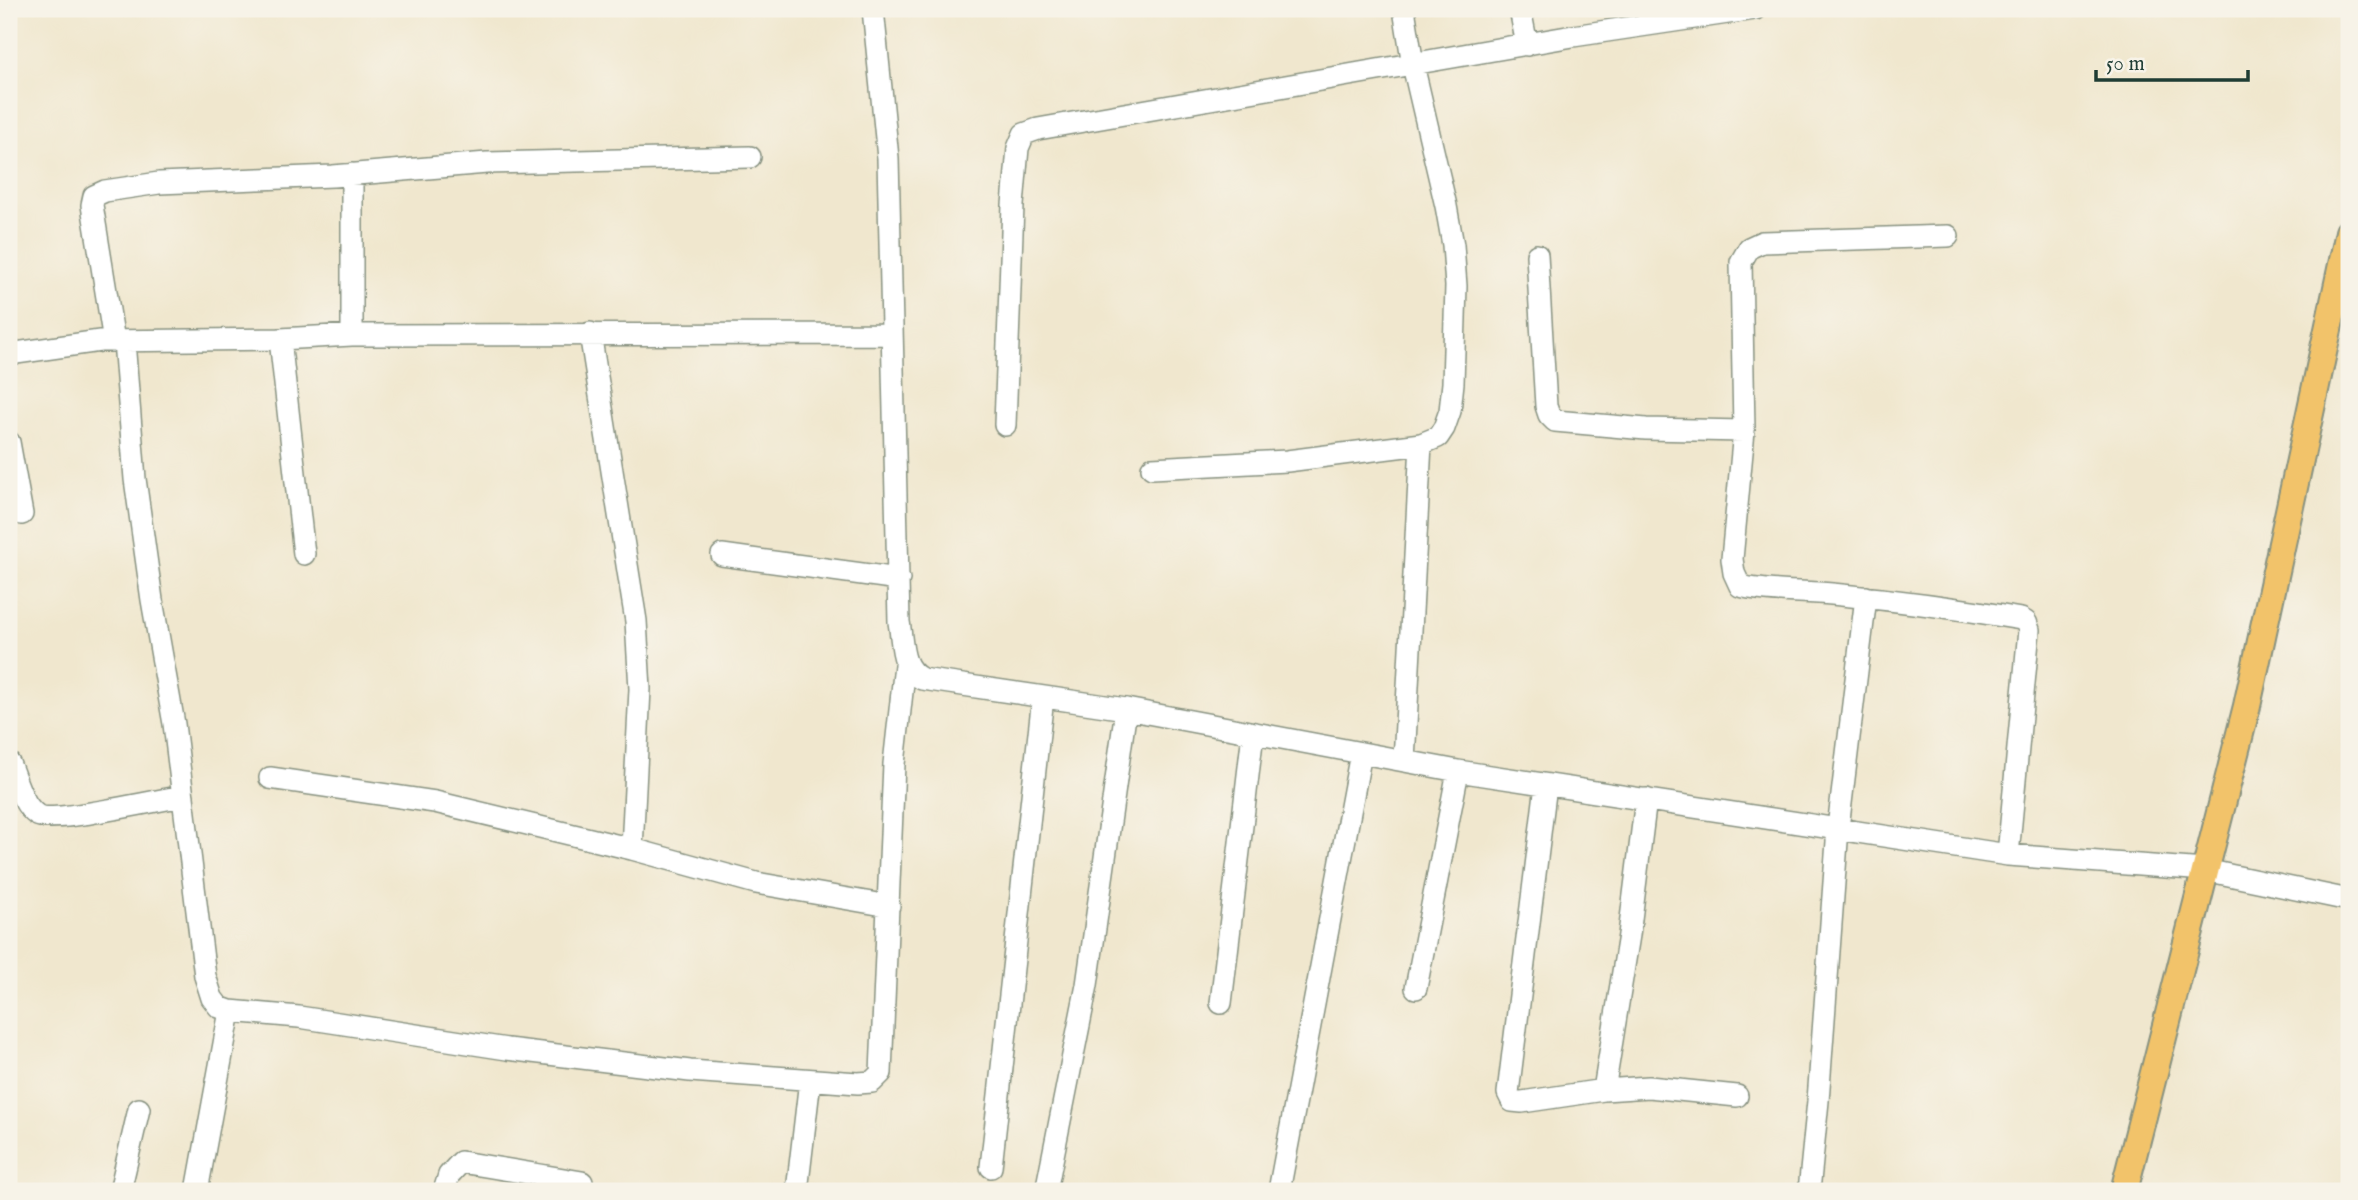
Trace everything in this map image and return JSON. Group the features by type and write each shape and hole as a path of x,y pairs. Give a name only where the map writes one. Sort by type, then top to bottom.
{"main road":[{"path":"2124,1191 2247,705 2349,233"}],"street":[{"path":"750,157 487,163 352,174 159,183 94,195 92,205 119,341 152,600 174,724 205,976 212,998 219,1007 230,1011 299,1017 559,1056 690,1071 858,1083 872,1082 881,1073 894,764 905,665 899,622 888,158 873,9"},
{"path":"1152,468 1287,461 1421,444 1438,437 1444,428 1450,411 1454,383 1456,286 1453,245 1413,65 1404,9"},
{"path":"1520,9 1527,45"},
{"path":"1005,425 1013,205 1018,148 1024,134 1038,129 1527,45 1755,9"},
{"path":"352,174 352,335"},
{"path":"1948,236 1762,242 1749,248 1741,262 1744,431 1732,559 1740,586 1751,589 1937,605 2026,622 2029,630 2008,855"},
{"path":"1536,255 1546,406 1555,421 1646,429 1744,431"},
{"path":"590,333 636,621 640,689 632,849"},
{"path":"9,354 119,341 280,339 352,335 892,334"},
{"path":"280,339 304,554"},
{"path":"9,442 22,514"},
{"path":"1404,761 1421,444"},
{"path":"722,555 899,579"},
{"path":"1809,1191 1838,828 1866,597"},
{"path":"905,665 922,679 1126,709 1458,771 2008,855 2205,870 2349,900"},
{"path":"991,1167 1043,697"},
{"path":"1046,1191 1087,985 1126,709"},
{"path":"1221,1003 1253,733"},
{"path":"1279,1191 1361,753"},
{"path":"9,762 23,797 34,813 43,818 183,796"},
{"path":"1416,988 1458,771"},
{"path":"270,778 435,802 632,849 756,883 889,906"},
{"path":"1546,785 1508,1093 1512,1101 1649,1087 1737,1096"},
{"path":"1604,1090 1629,935 1646,799"},
{"path":"197,1191 230,1011"},
{"path":"797,1191 810,1080"},
{"path":"120,1191 139,1110"},
{"path":"444,1191 449,1175 461,1163 582,1182"}]}
